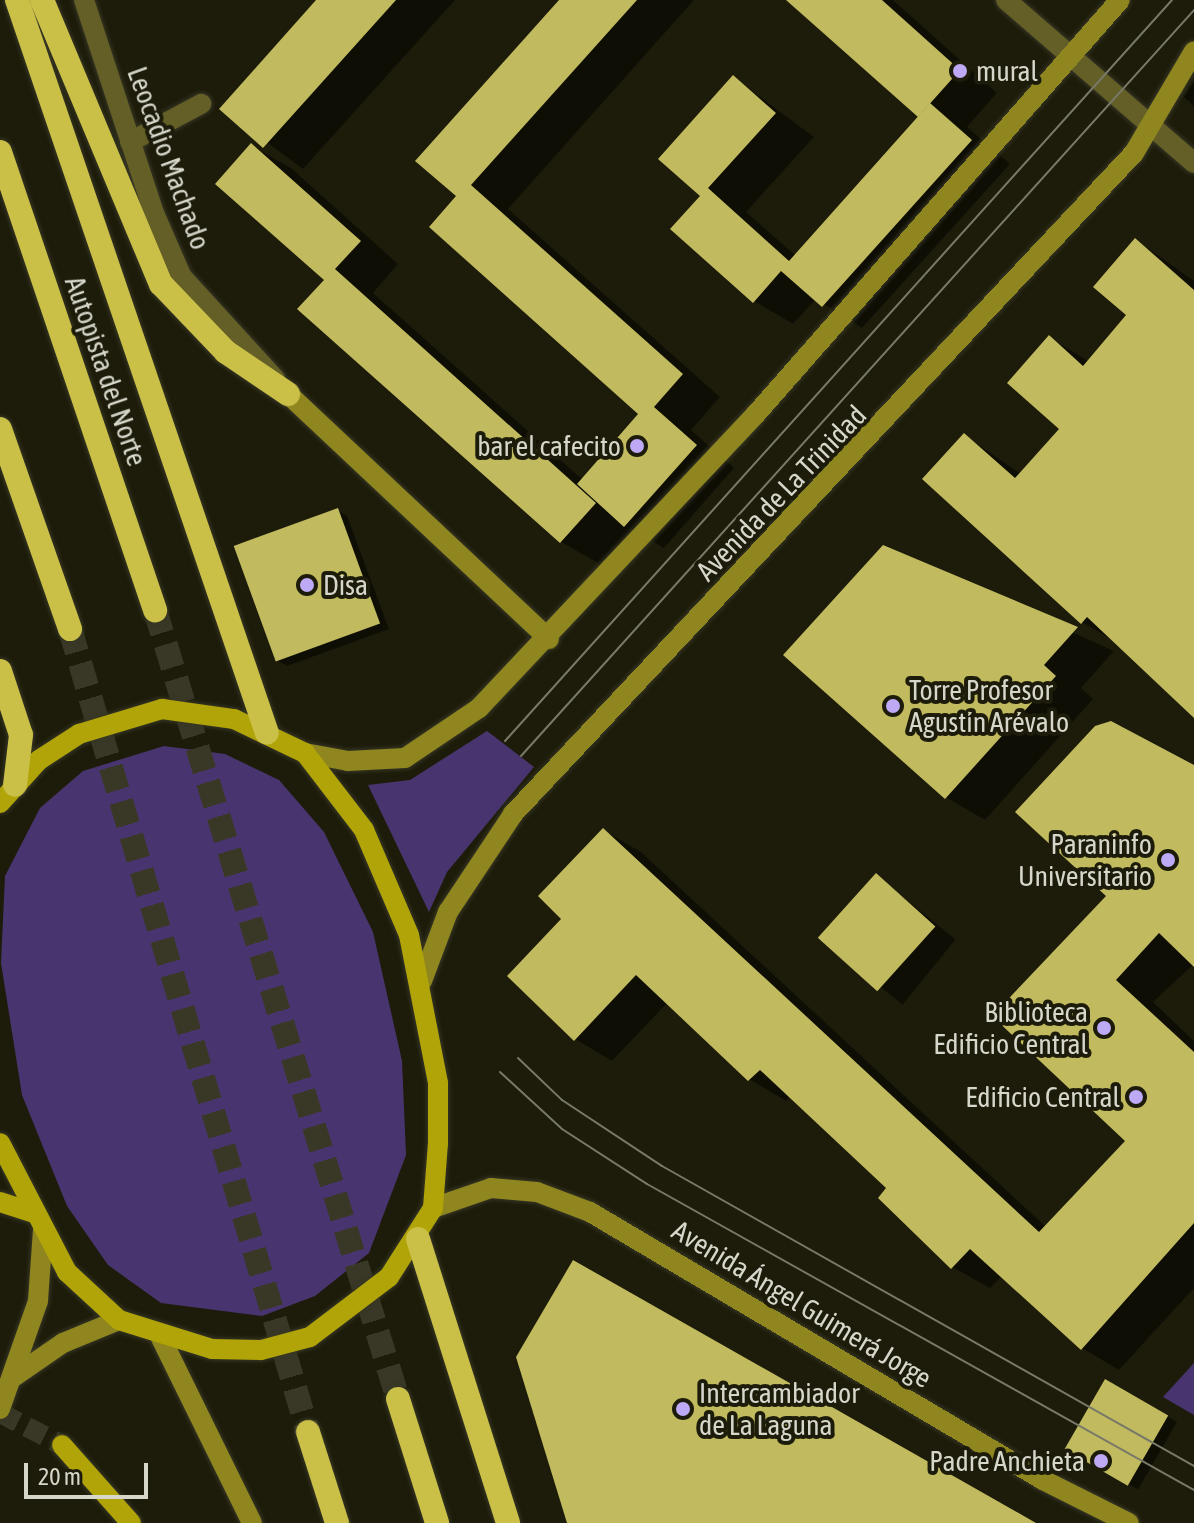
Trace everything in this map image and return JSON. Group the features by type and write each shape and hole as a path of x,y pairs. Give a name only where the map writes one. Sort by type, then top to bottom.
{"highway":[{"path":"17,0 267,733"},
{"path":"42,0 161,284 226,352 288,394"},
{"name":"Autopista del Norte","path":"0,152 155,610"},
{"path":"0,429 70,629"},
{"path":"0,671 21,735 5,793"},
{"path":"418,1239 508,1523"},
{"path":"398,1399 437,1523"},
{"path":"308,1432 337,1523"}],"main road":[{"path":"5,793 39,760 115,718 162,709 207,713 267,733 305,753 348,761 405,758 479,708 549,639 1120,0"},
{"name":"Avenida de La Trinidad","path":"422,981 448,912 513,814 942,365 1134,153 1194,51"},
{"path":"288,394 549,639"},
{"path":"0,1143 67,1272 119,1320 161,1338 261,1350 310,1337 354,1309 418,1239 433,1208 438,1083 422,981 364,830 305,753"},
{"name":"Avenida Ángel Guimerá Jorge","path":"433,1208 491,1188 537,1192 590,1212 1043,1480 1129,1523"},
{"path":"0,1202 38,1221"},
{"path":"0,1409 38,1301 38,1221"},
{"path":"12,1378 63,1343 119,1320"},
{"path":"161,1338 252,1523"},
{"path":"62,1445 91,1470 131,1523"}],"street":[{"name":"Leocadio Machado","path":"84,0 130,142 182,277 288,394"},
{"path":"1006,0 1194,163"},
{"path":"130,142 201,104"}],"shaded area":[{"path":"487,731 534,767 447,872 429,912 368,785 410,780"},
{"path":"164,746 225,754 279,780 324,832 373,932 402,1061 406,1155 369,1253 315,1296 262,1316 161,1303 108,1265 67,1206 22,1095 1,963 5,876 40,808 83,771"},
{"path":"1194,1363 1194,1415 1163,1397"}],"building":[{"path":"316,0 396,0 263,148 219,109"},
{"path":"559,0 637,0 471,185 683,374 654,407 697,445 624,527 577,484 638,414 429,227 456,196 415,161"},
{"path":"786,0 882,0 960,70 918,117"},
{"path":"733,75 776,113 708,188 789,261 930,103 972,140 822,307 781,271 753,303 670,229 700,196 658,159"},
{"path":"251,143 361,241 335,269 596,503 560,543 297,309 324,280 215,184"},
{"path":"1135,238 1194,290 1194,718 1087,617 1081,624 922,479 964,433 1015,478 1059,429 1007,383 1049,335 1083,366 1126,315 1093,287"},
{"name":"Disa","path":"338,508 380,624 276,662 234,546"},
{"path":"883,545 1078,627 1044,665 1056,676 945,799 783,655"},
{"path":"1111,721 1194,765 1194,967 1159,933 1116,980 1194,1052 1194,1223 1081,1350 970,1249 951,1269 878,1198 886,1188 760,1070 748,1081 636,975 574,1041 507,976 561,919 538,896 603,828 1039,1232 1125,1141 992,1016 1106,896 1015,812 1095,726"},
{"path":"876,873 935,927 877,991 818,938"},
{"name":"Intercambiador de La Laguna","path":"573,1260 1036,1523 567,1523 516,1357"},
{"path":"1105,1379 1168,1416 1128,1486 1064,1449"}],"tunnel":[{"path":"155,610 398,1399"},
{"path":"70,629 308,1432"},
{"path":"0,1413 62,1445"}],"tram line":[{"path":"505,741 1172,0"},
{"path":"521,756 1194,10"},
{"path":"518,1058 562,1100 662,1166 1194,1466"},
{"path":"500,1072 562,1129 647,1184 1194,1490"}],"place":[{"name":"mural","path":"960,71"},
{"name":"bar el cafecito","path":"637,446"},
{"name":"Disa","path":"307,585"},
{"name":"Torre Profesor Agustín Arévalo","path":"893,706"},
{"name":"Paraninfo Universitario","path":"1168,860"},
{"name":"Biblioteca Edificio Central","path":"1104,1028"},
{"name":"Edificio Central","path":"1136,1097"},
{"name":"Intercambiador de La Laguna","path":"683,1409"},
{"name":"Padre Anchieta","path":"1101,1461"}]}
